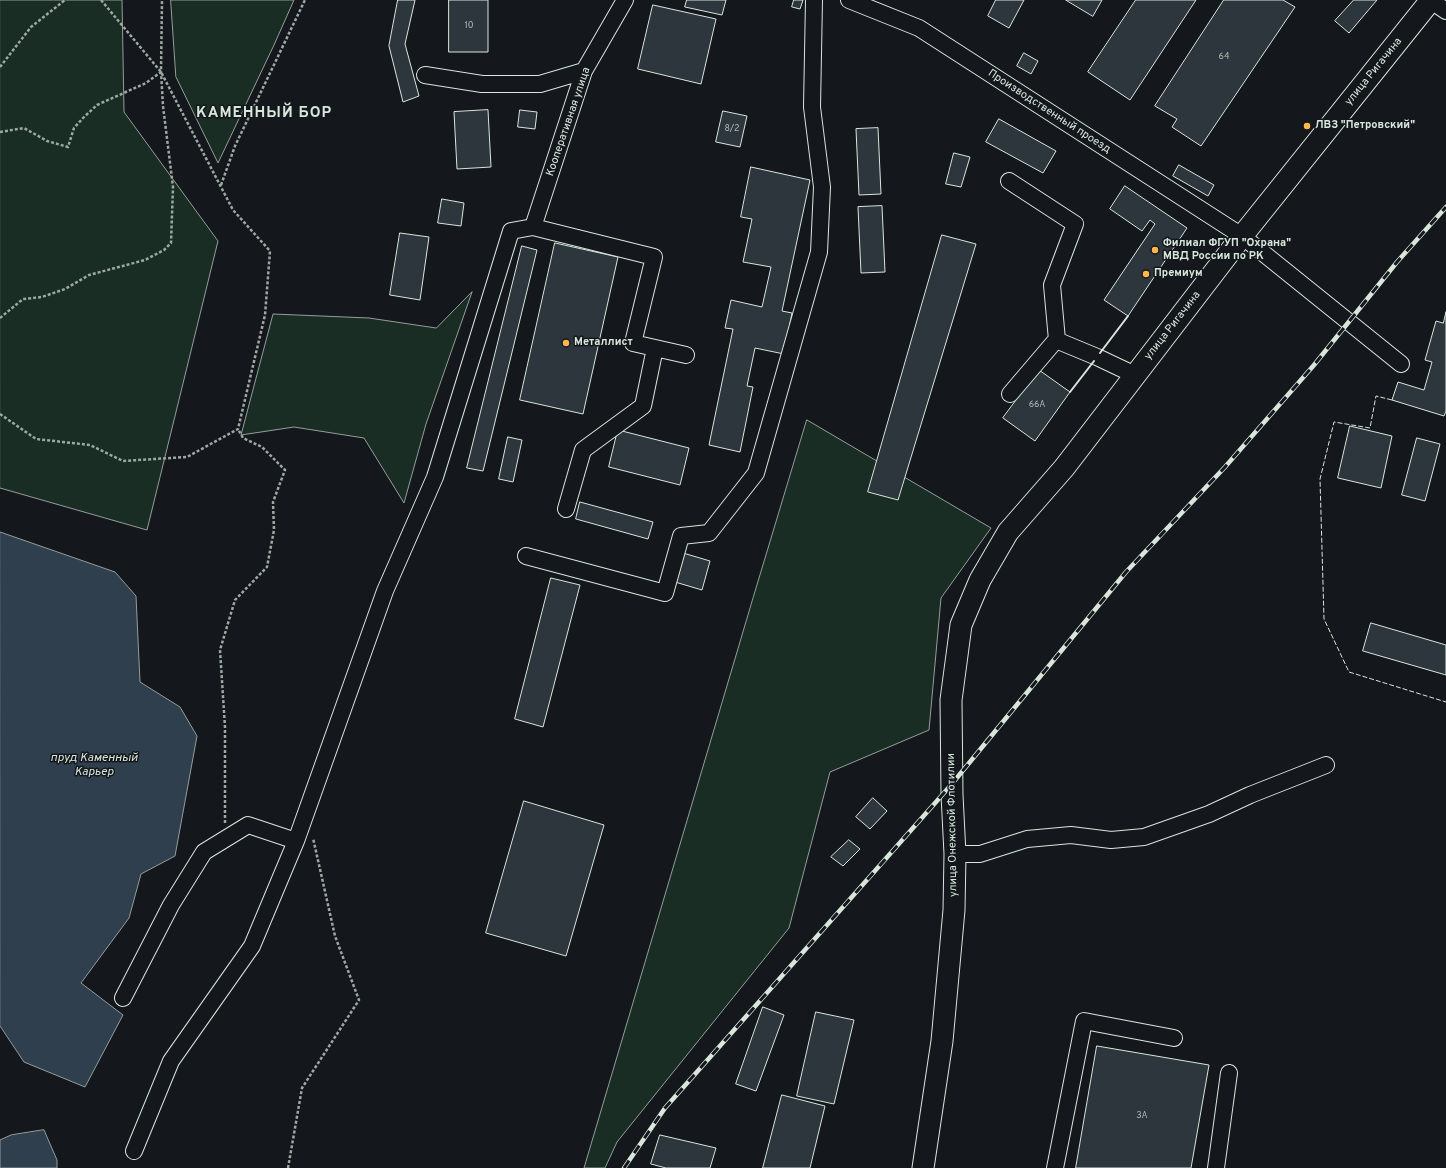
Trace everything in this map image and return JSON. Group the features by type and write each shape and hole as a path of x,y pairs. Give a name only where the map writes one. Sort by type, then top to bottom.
{"main road":[{"name":"улица Ригачина","path":"980,580 1008,532 1064,468 1242,236 1431,0"},
{"name":"улица Онежской Флотилии","path":"955,854 951,778 951,700 961,625 980,580"}],"street":[{"name":"Кооперативная улица","path":"533,227 584,71 625,0"},
{"path":"526,556 665,593 681,536 710,533 756,473 819,252 822,187 812,107 814,0"},
{"name":"Производственный проезд","path":"849,0 919,28 1242,236 1401,364"},
{"path":"1431,0 1446,11"},
{"path":"425,75 482,84 540,84 584,71"},
{"path":"1009,181 1075,224 1052,285 1057,340 1010,394"},
{"path":"134,1151 171,1061 252,946 296,841 385,591 435,477 511,231 533,227 654,257 633,343 686,355"},
{"path":"1057,340 1135,375"},
{"path":"566,509 583,450 643,406 655,348"},
{"path":"923,1168 942,1041 954,910 955,854 980,854 1027,839 1071,835 1111,840 1144,837 1210,814 1250,795 1326,765"},
{"path":"123,998 171,905 204,852 248,825 296,841"},
{"path":"1055,1168 1084,1021 1174,1038"},
{"path":"1216,1168 1229,1073"}],"path":[{"path":"0,67 31,27 65,0"},
{"path":"101,0 161,72 233,210 270,251 265,315 238,429 243,438 262,447 285,470 273,502 274,530 267,567 235,600 220,650 225,727 226,830 229,836"},
{"path":"0,318 23,299 42,297 65,289 89,275 145,260 164,250 171,243 173,187 163,106 161,72 162,0"},
{"path":"220,185 235,146 305,0"},
{"path":"0,132 24,128 47,141 68,146 74,128 97,105 146,83 161,72"},
{"path":"0,414 36,439 90,445 123,461 188,457 238,429"},
{"path":"288,1168 302,1088 359,1000 335,936 307,810"}],"green space":[{"path":"0,0 122,0 124,112 218,241 147,530 0,488"},
{"path":"171,0 294,0 218,163 176,77"},
{"path":"472,292 426,424 404,503 364,438 294,427 241,435 273,314 369,318 436,328"},
{"path":"807,420 991,528 941,598 929,730 830,772 789,928 617,1142 605,1168 584,1168 753,598"}],"water":[{"name":"пруд Каменный Карьер","path":"0,532 115,572 136,596 140,682 180,707 197,736 175,856 141,874 129,918 81,983 123,1015 85,1087 24,1062 0,1026"},
{"path":"44,1130 57,1160 57,1168 0,1168 0,1140 11,1135"}],"building":[{"path":"398,0 415,0 405,44 419,96 403,102 389,46"},
{"path":"449,0 488,0 488,52 449,52"},
{"path":"687,0 726,0 722,15 685,7"},
{"path":"794,0 803,0 800,9 792,7"},
{"path":"996,0 1024,0 1009,28 988,16"},
{"path":"1066,0 1102,0 1093,16"},
{"path":"1136,0 1196,0 1130,100 1088,72"},
{"path":"1224,0 1283,0 1295,7 1201,146 1172,127 1177,119 1155,106"},
{"path":"1354,0 1377,0 1349,33 1335,21"},
{"path":"653,5 716,19 701,84 638,69"},
{"path":"1024,53 1038,61 1031,74 1017,66"},
{"path":"488,110 491,167 457,169 454,112"},
{"path":"520,110 537,112 535,129 518,127"},
{"path":"723,111 747,116 740,147 716,142"},
{"path":"999,119 1056,151 1043,173 986,142"},
{"path":"878,128 881,194 859,195 856,129"},
{"path":"954,153 970,157 961,187 946,184"},
{"path":"1179,165 1214,185 1208,196 1173,176"},
{"path":"751,167 810,180 782,311 792,313 784,354 755,348 747,386 753,387 740,452 709,445 733,329 725,328 731,300 762,307 771,267 743,262 752,219 741,217"},
{"path":"1125,186 1187,228 1128,316 1104,300 1155,224 1150,220 1142,231 1110,209"},
{"path":"442,199 464,203 461,226 438,223"},
{"path":"882,206 885,272 861,273 858,207"},
{"path":"400,233 429,237 420,300 390,295"},
{"path":"942,235 976,244 898,500 868,492"},
{"name":"Металлист","path":"555,243 618,257 583,414 520,400"},
{"path":"522,246 537,250 483,471 467,468"},
{"path":"1446,312 1446,411 1444,416 1392,400 1398,382 1424,390 1432,362 1425,360 1436,321 1443,323"},
{"path":"1039,370 1070,392 1035,441 1003,418"},
{"path":"1350,426 1392,436 1381,488 1338,478"},
{"path":"618,430 689,448 680,485 609,467"},
{"path":"508,437 522,440 513,482 499,479"},
{"path":"1417,438 1440,444 1425,501 1402,495"},
{"path":"580,502 653,522 648,539 576,519"},
{"path":"683,553 710,561 702,590 675,582"},
{"path":"551,578 580,585 543,727 515,719"},
{"path":"1371,623 1446,645 1446,675 1363,651"},
{"path":"873,798 887,811 870,829 856,817"},
{"path":"524,801 604,825 566,956 486,933"},
{"path":"849,840 860,849 843,866 831,857"},
{"path":"763,1007 784,1015 756,1091 736,1084"},
{"path":"816,1012 854,1020 834,1104 797,1096"},
{"path":"1097,1046 1209,1065 1191,1168 1076,1168"},
{"path":"782,1095 825,1106 810,1168 763,1168"},
{"path":"660,1135 716,1148 710,1168 666,1168 651,1164"}],"railway":[{"path":"624,1168 665,1108 951,785 1126,572 1225,467 1314,365 1397,262 1446,207"}],"fence":[{"path":"1392,400 1376,396 1370,428 1334,422 1320,479 1324,619 1349,672 1446,702"}],"wall":[{"path":"1100,353 1128,316"},
{"path":"1070,392 1094,361"}],"place":[{"name":"ЛВЗ \"Петровский\"","path":"1307,126"},
{"name":"Филиал ФГУП \"Охрана\" МВД России по РК","path":"1155,250"},
{"name":"Премиум","path":"1146,274"},
{"name":"Металлист","path":"566,343"}],"district":[{"name":"КАМЕННЫЙ БОР","path":"264,114"}]}
